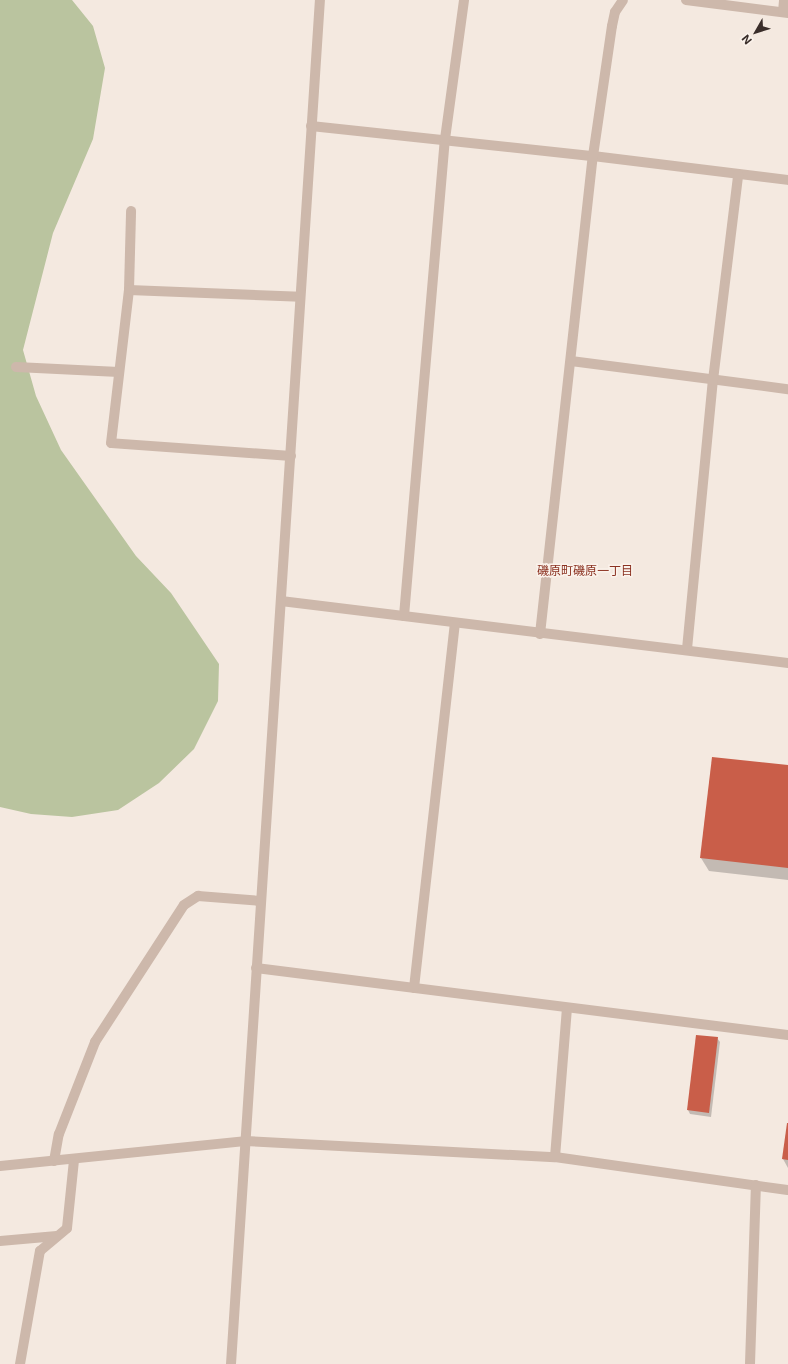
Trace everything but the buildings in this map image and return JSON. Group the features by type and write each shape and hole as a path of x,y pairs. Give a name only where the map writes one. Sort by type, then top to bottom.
{"street":[{"path":"231,1364 320,0"},
{"path":"404,616 445,140 464,0"},
{"path":"540,634 593,156 612,26 615,12 623,0"},
{"path":"686,0 785,12 784,0"},
{"path":"311,126 593,156 788,180"},
{"path":"687,649 713,380 738,175"},
{"path":"131,211 129,290 111,443 291,456"},
{"path":"129,290 300,297"},
{"path":"571,361 788,389"},
{"path":"16,367 119,372"},
{"path":"281,601 540,634 687,649 788,663"},
{"path":"414,988 455,623"},
{"path":"54,1161 59,1134 95,1042 184,906 198,896 261,901"},
{"path":"256,968 567,1009 788,1035"},
{"path":"555,1157 567,1009"},
{"path":"0,1166 74,1160 245,1141 555,1157 788,1190"},
{"path":"20,1364 40,1251 67,1228 74,1160"},
{"path":"750,1364 756,1185"},
{"path":"0,1241 57,1236"}],"green space":[{"path":"0,0 72,0 93,26 105,68 93,139 53,233 23,350 36,396 61,450 136,556 171,593 219,664 218,701 194,749 159,783 118,810 72,817 31,814 0,807"}],"district":[{"name":"磯原町磯原一丁目","path":"585,571"}]}
